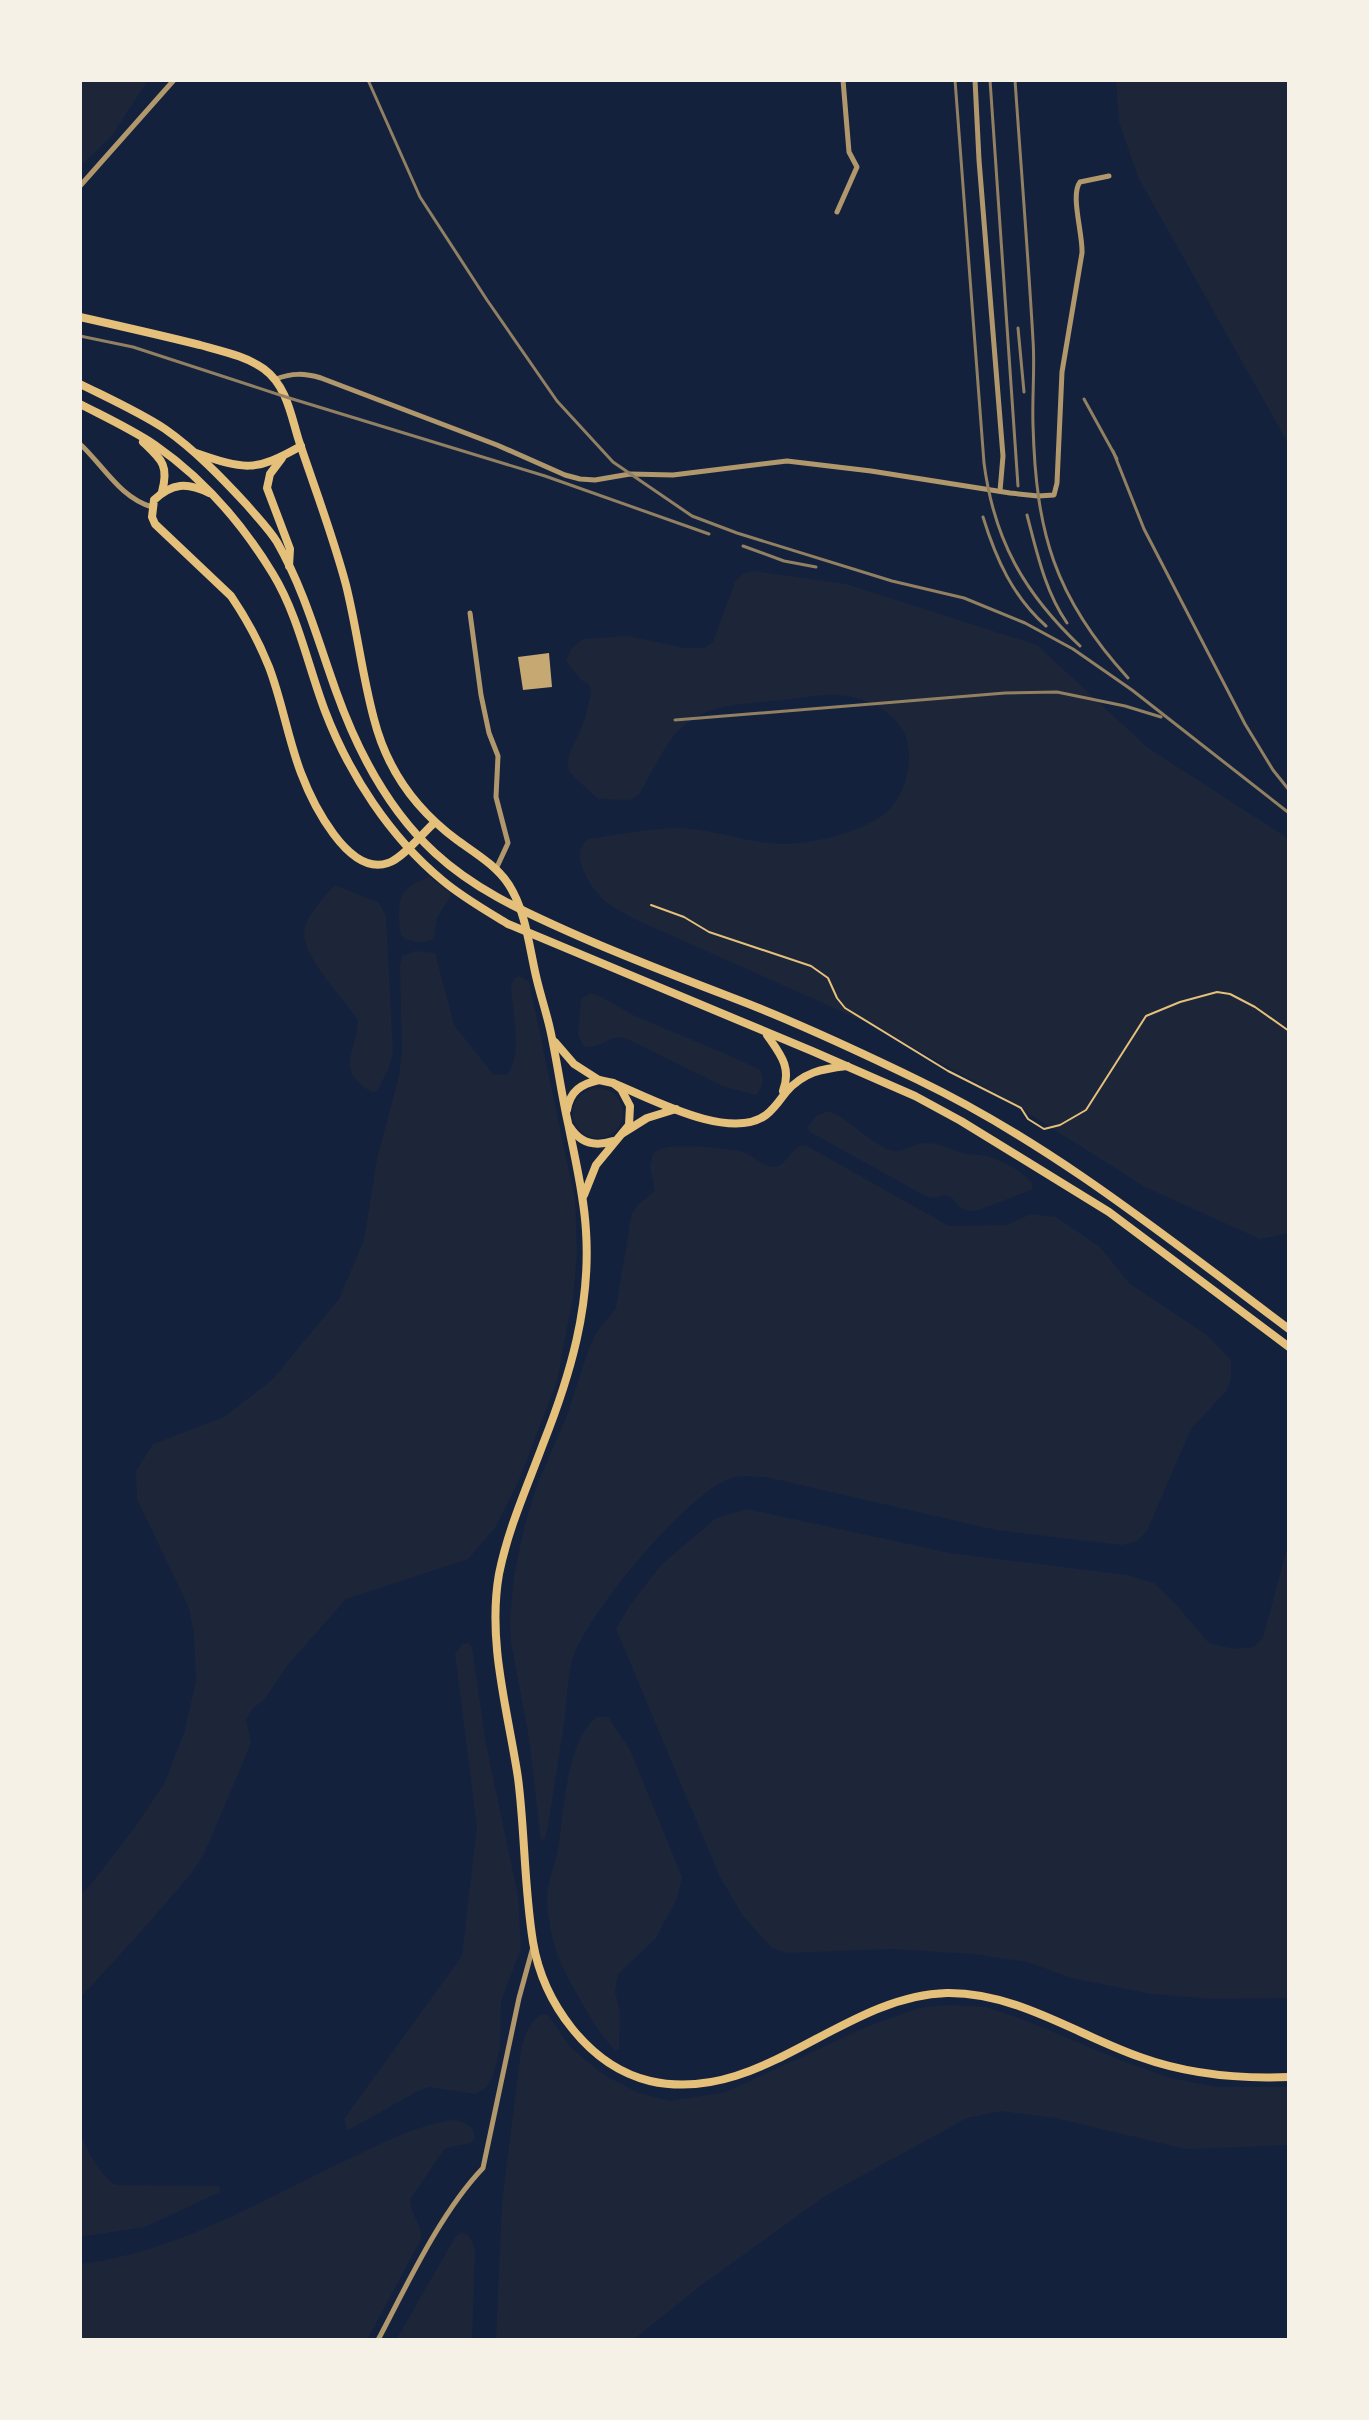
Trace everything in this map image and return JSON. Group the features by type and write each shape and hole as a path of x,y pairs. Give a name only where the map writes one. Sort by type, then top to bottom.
{"main road":[{"path":"80,317 226,353 258,366 276,379 286,397 329,523 348,591 370,703 383,750 403,787 434,823 506,879 523,919 551,1033 582,1199 587,1264 584,1307 575,1353 513,1522 499,1577 496,1608 501,1682 519,1784 533,1946 550,1990 569,2026 609,2064 651,2081 699,2084 728,2079 753,2070 888,2005 926,1995 971,1994 1000,2000 1143,2058 1179,2069 1266,2078 1289,2077"},
{"path":"80,384 164,429 229,486 275,538 316,629 336,692 359,748 395,809 433,852 474,884 516,908 821,1035 988,1117 1118,1200 1289,1329"},
{"path":"80,404 131,430 177,461 217,497 238,523 275,576 301,637 327,714 363,787 384,818 423,863 467,899 508,924 848,1066 961,1121 1109,1212 1289,1347"},
{"path":"131,430 165,467 162,492"},
{"path":"193,452 233,466 250,467 282,458 301,446"},
{"path":"282,458 270,474 267,488 290,549 289,567"},
{"path":"217,497 187,485 172,487 154,500 155,524 231,596 249,625 269,668 301,774 334,836 357,858 370,864 389,863 434,823"},
{"path":"551,1033 555,1044 569,1059 599,1080 727,1124 743,1124 761,1118 806,1074 823,1068 848,1066"},
{"path":"766,1033 786,1065 786,1086 780,1099"},
{"path":"599,1080 585,1083 573,1092 567,1105 567,1120 580,1139 591,1144 602,1145 614,1141"},
{"path":"613,1083 627,1097 630,1106 629,1125 623,1133"},
{"path":"582,1199 596,1165 614,1141 647,1118 676,1109"}],"street":[{"path":"80,186 174,80"},
{"path":"837,212 857,170 849,152 843,80"},
{"path":"975,80 1003,456 1000,491"},
{"path":"276,379 292,374 321,378 580,479 595,480 630,474 673,475 787,461 1038,496 1054,495 1062,372 1083,242 1075,191 1080,182 1109,176"},
{"path":"80,444 100,462 124,492 138,503 152,507"},
{"path":"470,613 481,695 489,733 498,756 496,797 508,843 496,869"},
{"path":"378,2340 458,2198 483,2168 533,1946"}],"path":[{"path":"651,905 684,917 709,932 811,966 828,978 845,1008 948,1071 1021,1108 1028,1119 1044,1129 1060,1125 1086,1110 1146,1016 1180,1002 1217,992 1230,994 1289,1031"}],"shaded area":[{"path":"80,80 148,80 111,137 80,166"},
{"path":"1116,80 1289,80 1289,445 1138,177 1119,122"},
{"path":"754,571 846,584 1037,645 1148,748 1289,839 1289,1233 1260,1239 1145,1187 1001,1096 872,1025 632,918 612,906 596,891 581,863 583,845 589,839 679,828 769,843 809,842 858,829 872,822 893,805 901,793 909,762 908,742 903,730 896,720 875,705 838,695 743,704 717,709 692,720 676,733 639,795 630,800 598,799 569,772 569,755 584,720 591,691 566,661 571,649 583,639 627,636 685,648 704,648 713,642 735,582 742,574"},
{"path":"429,877 450,893 450,897 437,918 434,939 413,941 401,936 401,900 408,888"},
{"path":"335,885 379,903 386,916 393,1054 377,1091 372,1092 360,1084 350,1067 358,1020 323,975 304,937 310,916"},
{"path":"414,951 435,953 454,1025 493,1074 506,1075 515,1058 511,986 519,976 529,982 575,1199 577,1254 573,1297 557,1381 519,1480 495,1528 468,1559 346,1599 286,1667 246,1720 251,1743 205,1852 190,1875 80,1998 80,1896 135,1827 164,1784 184,1733 196,1681 194,1634 189,1608 137,1499 136,1471 153,1444 224,1417 272,1380 339,1299 364,1240 377,1159 399,1076 402,1052 400,965 402,956"},
{"path":"591,993 760,1070 760,1089 756,1095 725,1087 623,1037 584,1047 578,1035 581,999"},
{"path":"598,1088 616,1095 623,1113 616,1131 598,1138 580,1131 573,1113 580,1095"},
{"path":"828,1111 890,1150 900,1151 930,1143 962,1153 986,1156 1012,1167 1033,1185 1031,1190 976,1211 960,1207 947,1196 928,1197 810,1132 807,1128 816,1116"},
{"path":"802,1145 949,1226 1006,1225 1031,1214 1056,1217 1100,1247 1129,1283 1208,1336 1231,1360 1227,1390 1191,1429 1147,1531 1137,1541 1121,1545 996,1530 766,1477 735,1477 716,1486 667,1528 642,1556 617,1586 580,1641 570,1668 549,1822 546,1836 541,1842 529,1738 511,1642 514,1576 537,1485 567,1415 588,1351 596,1333 616,1308 632,1213 655,1191 650,1167 653,1154 671,1147 718,1148 745,1153 773,1167 781,1164"},
{"path":"747,1509 950,1553 1127,1575 1154,1583 1209,1643 1233,1649 1254,1647 1263,1637 1289,1541 1289,1998 1211,1999 1152,1994 1072,1978 1027,1962 973,1954 891,1949 787,1953 772,1948 743,1916 720,1877 616,1629 661,1565 716,1518"},
{"path":"468,1643 472,1647 485,1739 518,1896 521,1949 501,2001 500,2049 493,2076 486,2088 475,2094 429,2087 347,2129 344,2119 462,1956 477,1827 455,1654 462,1644"},
{"path":"597,1717 608,1717 630,1750 682,1877 677,1898 656,1938 618,1974 615,1992 620,2011 619,2049 616,2050 592,2019 560,1960 547,1904 573,1759 587,1728"},
{"path":"947,2005 986,2007 1171,2078 1216,2087 1289,2087 1289,2145 1186,2149 1055,2118 1001,2111 967,2118 825,2196 699,2287 633,2340 496,2340 502,2203 521,2050 528,2030 537,2017 548,2015 570,2047 604,2075 639,2093 670,2101 726,2092 866,2027 919,2008"},
{"path":"454,2120 471,2128 475,2138 471,2143 445,2148 410,2200 421,2239 367,2340 80,2340 80,2264 114,2258 181,2238 396,2137"},
{"path":"80,2133 90,2155 115,2185 219,2186 220,2192 145,2227 80,2237"},
{"path":"462,2232 470,2238 475,2252 472,2340 396,2340 456,2236"}],"building":[{"path":"549,653 552,687 523,690 518,657"}],"railway":[{"path":"368,80 420,197 557,401 613,462 692,516 892,581 964,598 1025,623 1073,649 1132,690 1289,813"},
{"path":"955,80 984,463 989,491 995,517 1015,564 1043,606 1080,646"},
{"path":"990,80 1018,486"},
{"path":"1015,80 1033,340 1035,463 1045,531 1066,591 1082,619 1128,678"},
{"path":"1018,328 1024,392"},
{"path":"80,336 133,347 545,476 709,534"},
{"path":"1084,399 1117,459"},
{"path":"1113,451 1144,529 1245,724 1289,790"},
{"path":"1027,515 1047,585 1067,623"},
{"path":"983,517 1015,590 1046,626"},
{"path":"743,546 784,561 816,567"},
{"path":"675,720 1005,693 1057,692 1161,717"}]}
